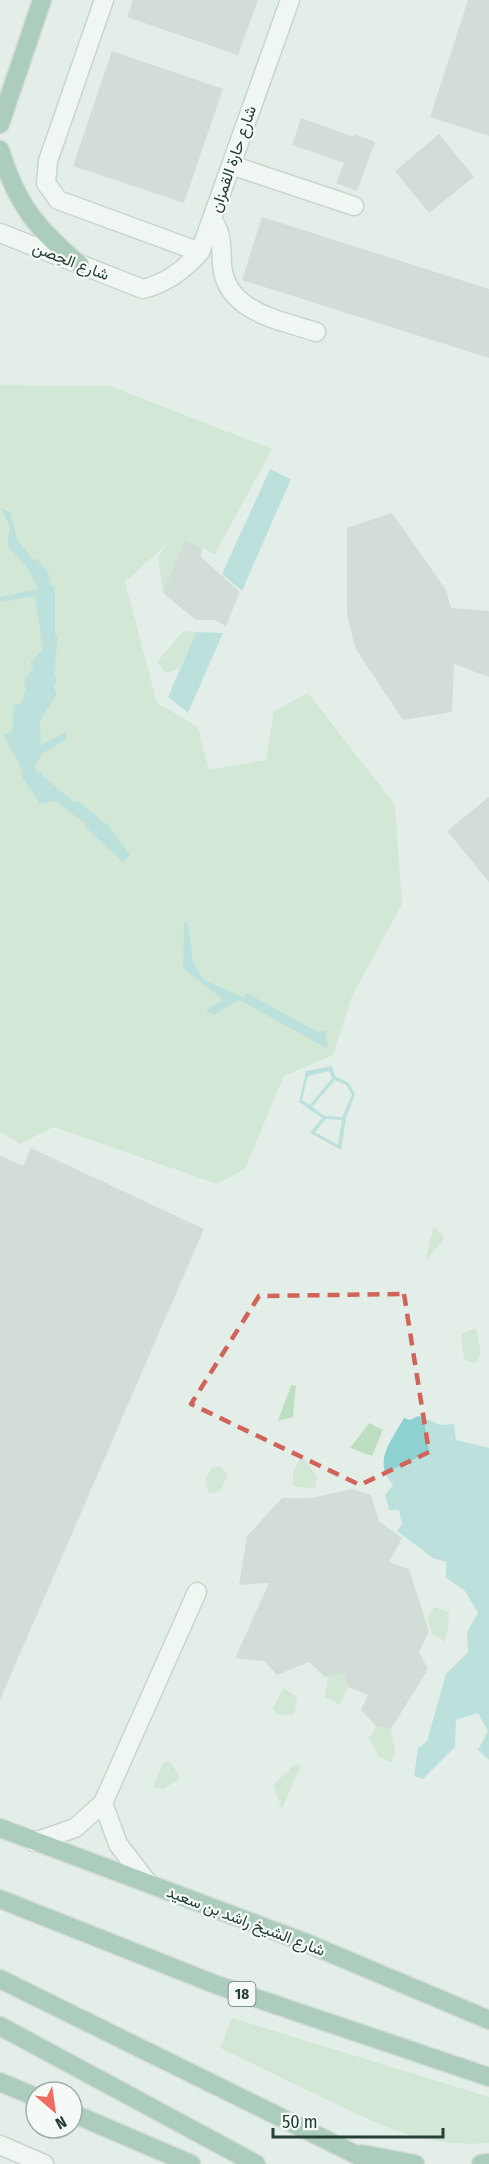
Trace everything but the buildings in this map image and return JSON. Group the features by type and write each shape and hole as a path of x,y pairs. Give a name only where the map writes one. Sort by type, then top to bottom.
{"main road":[{"path":"0,124 42,0"},
{"path":"0,150 14,188 30,216 47,237 80,265"},
{"name":"شارع الشيخ راشد بن سعيد","path":"0,1828 304,1942 489,2020"},
{"name":"18","path":"0,1899 217,1985 489,2077"},
{"path":"0,1979 375,2164"},
{"path":"0,2026 256,2164"},
{"path":"0,2082 24,2092"},
{"path":"84,2118 191,2164"},
{"path":"352,2152 415,2164"},
{"path":"481,2164 489,2163"}],"street":[{"path":"104,0 48,161 45,183 58,200 200,252"},
{"name":"شارع حارة القمزان","path":"143,289 173,276 200,252 290,0"},
{"path":"231,165 354,206"},
{"path":"212,220 220,236 226,282 241,303 258,312 316,332"},
{"name":"شارع الحِصن","path":"0,233 143,289"},
{"path":"34,1842 75,1827 103,1803 197,1592"},
{"path":"103,1803 118,1844 148,1883"},
{"path":"0,2145 44,2164"}],"highlighted area":[{"path":"404,1294 429,1452 360,1485 191,1404 259,1296"}],"green space":[{"path":"0,385 110,386 272,449 215,554 185,539 163,593 158,557 168,543 125,582 157,703 198,727 209,770 266,760 274,711 308,693 395,805 402,904 352,996 333,1055 284,1076 245,1169 217,1184 54,1127 20,1144 0,1132"},
{"path":"183,631 196,632 180,668 166,673 157,662"},
{"path":"434,1226 445,1238 425,1261"},
{"path":"476,1328 481,1353 475,1364 464,1359 461,1334"},
{"path":"291,1385 296,1386 293,1417 278,1421"},
{"path":"369,1423 383,1430 372,1456 350,1448"},
{"path":"302,1456 317,1477 315,1489 293,1486 293,1471"},
{"path":"220,1466 228,1474 221,1490 209,1494 205,1480 211,1469"},
{"path":"434,1607 449,1612 448,1630 444,1642 432,1634 427,1618"},
{"path":"344,1673 348,1687 340,1705 325,1697 328,1676"},
{"path":"284,1688 297,1697 294,1714 277,1715 273,1708"},
{"path":"376,1726 391,1729 395,1752 391,1762 378,1756 369,1738"},
{"path":"170,1761 180,1778 164,1789 153,1788 162,1764"},
{"path":"295,1764 301,1765 282,1809 273,1785"},
{"path":"232,2018 489,2097 489,2143 443,2142 401,2132 361,2116 220,2048"}],"water":[{"path":"270,469 291,479 242,591 222,574"},
{"path":"1,508 10,512 17,539 34,560 37,559 48,572 51,586 55,586 55,634 58,636 54,676 58,680 53,686 57,694 40,721 41,745 67,731 66,740 43,753 34,768 75,803 78,801 108,825 130,855 123,862 84,826 86,824 55,801 40,804 20,774 23,772 3,734 12,732 14,705 21,703 26,689 24,679 34,667 30,663 43,649 35,596 0,602 0,597 38,589 28,569 7,545 10,527"},
{"path":"196,632 223,633 188,713 168,697"},
{"path":"184,921 188,922 193,962 204,980 243,997 247,993 318,1032 325,1030 328,1049 239,1000 214,1015 205,1010 223,1000 183,968"},
{"path":"332,1066 335,1076 349,1083 355,1094 346,1118 341,1150 310,1133 322,1118 299,1102 306,1071","holes":["329,1071 332,1078 310,1105 302,1100 308,1076","335,1080 346,1085 352,1095 342,1117 325,1116 312,1107","326,1119 342,1120 338,1145 315,1132"]},
{"path":"418,1416 441,1425 454,1424 456,1440 489,1448 489,1760 478,1750 488,1731 478,1713 456,1720 455,1747 423,1779 414,1776 418,1748 427,1741 446,1674 468,1652 467,1632 478,1613 465,1591 446,1578 446,1562 433,1558 397,1531 402,1524 399,1510 389,1510 385,1495 393,1485 384,1468 386,1452 404,1418 410,1420"}]}
